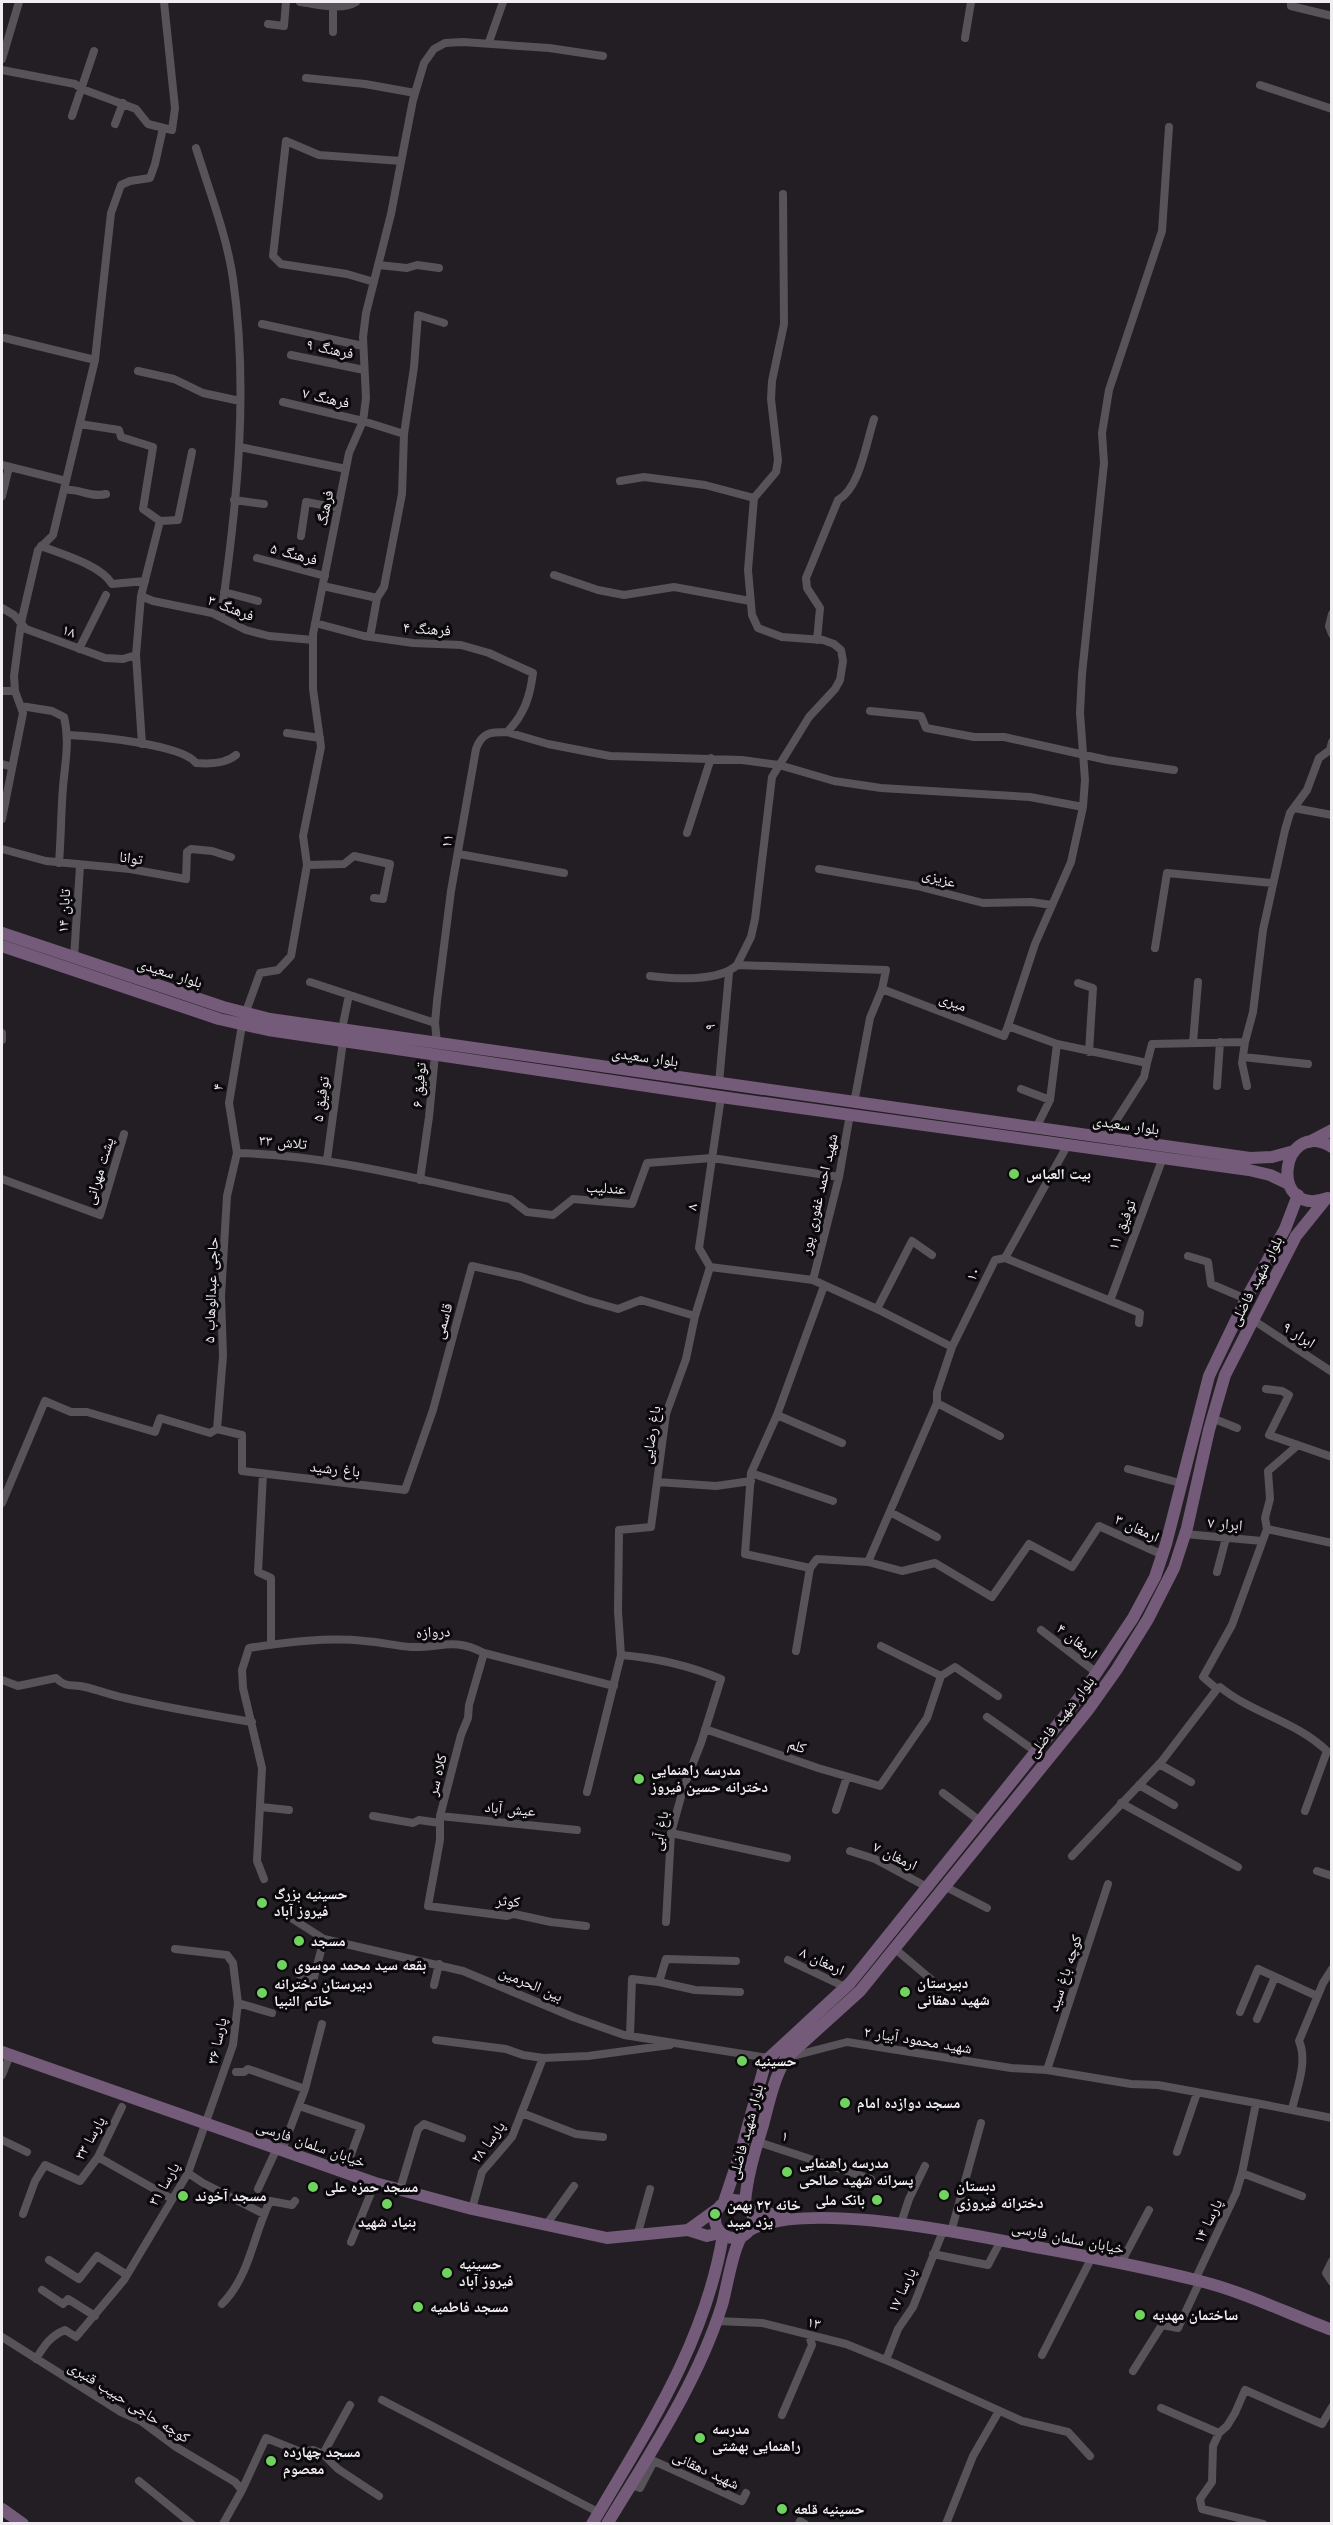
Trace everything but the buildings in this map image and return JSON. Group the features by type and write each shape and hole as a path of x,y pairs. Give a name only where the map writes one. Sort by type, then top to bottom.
{"main road":[{"name":"بلوار سعیدی","path":"2,933 43,954 244,1019 721,1097 804,1102"},
{"name":"بلوار سعیدی","path":"2,946 74,958 244,1019"},
{"name":"بلوار سعیدی","path":"436,1049 719,1083 804,1102 1068,1146 1249,1170 1270,1175 1289,1184"},
{"name":"بلوار سعیدی","path":"852,1109 1036,1128 1250,1158 1272,1157 1294,1151"},
{"path":"1328,1198 1311,1201 1298,1195 1289,1184 1286,1170 1294,1151 1332,1130"},
{"path":"1306,1143 1320,1142 1332,1147"},
{"name":"بلوار شهید فاضلی","path":"747,2206 747,2181 779,2071 786,2058 831,2008 845,1987 1097,1673 1133,1618 1155,1577 1162,1555 1209,1376 1246,1299 1285,1229 1298,1195"},
{"name":"بلوار شهید فاضلی","path":"721,2206 765,2064 831,2008 860,1991 1088,1710 1117,1669 1168,1582 1185,1534 1212,1418 1225,1375 1296,1236 1328,1198"},
{"path":"1155,1577 1168,1582"},
{"name":"خیابان سلمان فارسی","path":"6,2054 375,2183 472,2209 607,2238 688,2230 706,2236 722,2234"},
{"path":"595,2518 653,2422 692,2345 714,2279 722,2234 715,2221 721,2206 735,2200 747,2206 753,2220 736,2246 717,2321 704,2354 675,2412 607,2523"},
{"name":"خیابان سلمان فارسی","path":"688,2230 721,2206"},
{"name":"خیابان سلمان فارسی","path":"747,2206 791,2219"},
{"name":"خیابان سلمان فارسی","path":"746,2233 768,2223 791,2219 901,2223 1001,2240 1197,2280 1332,2331"},
{"path":"722,2234 733,2238 746,2233"},
{"path":"2,2509 23,2523"}],"street":[{"path":"2,59 20,2"},
{"path":"2,70 75,84 82,89 136,109 148,124 172,130 175,108 164,2"},
{"path":"268,24 284,26 286,2"},
{"path":"300,2 333,6 350,6 356,2"},
{"path":"489,42 503,2"},
{"path":"965,38 971,2"},
{"path":"1291,2 1291,6 1332,16"},
{"path":"333,6 333,32"},
{"name":"فرهنگ","path":"244,1019 260,973 278,970 291,956 307,866 303,836 319,765 320,738 313,689 315,623 349,453 363,421 366,398 363,346 366,313 391,214 415,93 424,63 434,49 445,43 489,42 603,56"},
{"path":"72,116 94,51"},
{"path":"306,78 346,81 415,93"},
{"path":"1260,85 1332,110"},
{"path":"115,124 123,103"},
{"path":"1008,1026 1035,944 1071,862 1083,807 1080,713 1104,463 1102,433 1109,390 1162,231 1168,127"},
{"path":"2,819 23,713 15,691 21,623 38,550 53,535 95,360 111,213 121,185 150,178 163,128"},
{"path":"374,282 347,274 280,264 273,256 286,141 319,155 401,161"},
{"path":"196,148 220,225 233,278 240,400 240,447 220,616"},
{"path":"650,976 666,978 717,976 729,973 737,966 751,937 755,919 772,777 809,717 829,698 840,680 843,661 841,650 834,644 782,637 758,628 752,615 750,601 748,570 754,498 776,472 778,460 771,399 772,381 784,324 783,194"},
{"path":"378,265 407,268 417,265 439,268"},
{"path":"370,637 377,598 384,586 402,494 404,434 414,367 418,315 444,322"},
{"path":"262,324 363,346"},
{"path":"5,338 95,360"},
{"name":"فرهنگ ۹","path":"291,355 364,370"},
{"path":"138,371 174,379 203,393 240,400"},
{"name":"فرهنگ ۷","path":"283,402 363,421 404,434"},
{"path":"817,640 820,608 807,588 806,578 838,500 847,495 854,485 874,419"},
{"path":"80,424 119,430 121,437 153,447 143,509 160,521 178,520 192,452"},
{"path":"240,447 346,469"},
{"path":"2,496 5,466 94,496 106,494"},
{"path":"620,481 644,477 705,485 754,498"},
{"path":"234,500 264,504"},
{"path":"302,536 306,502 338,508"},
{"path":"142,744 136,655 141,596 160,521"},
{"path":"41,546 98,570 112,584 145,582"},
{"name":"فرهنگ ۵","path":"257,558 325,576"},
{"path":"554,575 598,590 624,595 674,588 750,601"},
{"path":"323,586 377,598"},
{"path":"224,592 258,601"},
{"path":"79,649 106,595"},
{"name":"فرهنگ ۳","path":"141,596 153,601 220,616 246,630 269,636 313,640"},
{"name":"۱۸","path":"2,608 7,609 26,629 79,649 105,658 123,659 136,655"},
{"path":"1332,614 1329,626 1332,634"},
{"name":"فرهنگ ۴","path":"315,623 370,637 413,643 461,645 489,653 533,673 528,700 519,720 507,732"},
{"path":"2,691 15,691"},
{"path":"21,706 52,711 64,717 68,735 59,863"},
{"path":"870,711 921,716 926,728 944,733 974,737 1004,737 1107,760 1174,770"},
{"path":"507,732 548,744 610,756 711,758 779,765 834,781 881,788 1030,797 1083,807"},
{"name":"۱۱","path":"436,1049 435,1023 452,882 480,739 485,734 507,732"},
{"path":"287,733 320,738"},
{"path":"68,735 93,736 142,744 191,756 196,763 230,760 236,754"},
{"path":"1247,1086 1243,1057 1245,1042 1253,1012 1263,930 1285,830 1290,813 1307,790 1319,758 1330,750 1332,742"},
{"path":"687,833 711,758"},
{"path":"2,764 12,767"},
{"path":"1294,808 1332,815"},
{"name":"توانا","path":"2,849 59,863 130,870 186,879 187,852 191,849 212,851 231,857"},
{"path":"459,854 564,873"},
{"path":"307,866 344,864 354,856 390,864 384,899 374,898"},
{"name":"تابان ۱۴","path":"74,958 80,866"},
{"name":"عزیزی","path":"819,869 917,886 984,903 1031,902 1052,905"},
{"path":"1155,948 1167,873 1273,883"},
{"path":"737,966 886,970 882,988"},
{"name":"۹","path":"719,1083 729,973"},
{"path":"310,982 435,1023"},
{"path":"1193,1043 1198,982"},
{"path":"1078,983 1093,988 1089,1052"},
{"name":"میری","path":"882,988 1004,1036 1008,1026 1057,1044 1147,1064"},
{"name":"شهید احمد غفوری پور","path":"813,1280 839,1177 870,1018 882,988"},
{"name":"توفیق ۵","path":"327,1160 349,995"},
{"name":"۴","path":"237,1153 229,1103 244,1019"},
{"path":"2,1034 2,1040"},
{"path":"1218,1086 1220,1042"},
{"path":"1105,1138 1144,1077 1152,1044 1245,1042"},
{"path":"1036,1128 1050,1100 1057,1044"},
{"name":"توفیق ۶","path":"420,1180 436,1049"},
{"path":"1243,1057 1308,1065"},
{"path":"1021,1089 1050,1100"},
{"name":"۸","path":"710,1267 699,1248 721,1097"},
{"name":"پشت مهرانی","path":"2,1179 100,1215 124,1134"},
{"name":"۱۰","path":"952,1347 994,1260 1005,1258 1068,1146"},
{"name":"تلاش ۳۳","path":"237,1153 279,1154 327,1160 510,1199"},
{"name":"حاجی عبدالوهاب ۵","path":"217,1429 223,1356 221,1296 227,1196 237,1153"},
{"path":"712,1158 839,1177"},
{"name":"عندلیب","path":"510,1199 527,1212 553,1215 573,1200 632,1204 647,1163 712,1158"},
{"name":"توفیق ۱۱","path":"1110,1301 1162,1160"},
{"path":"877,1309 912,1241 932,1255"},
{"path":"1188,1256 1208,1262 1211,1267 1211,1284 1246,1299"},
{"path":"1005,1258 1140,1313 1139,1323"},
{"name":"قاسمی","path":"405,1490 433,1410 472,1266 521,1277 618,1309 641,1300 695,1316"},
{"path":"695,1316 710,1267 813,1280 952,1347 937,1392 937,1403 868,1562 817,1559 810,1568 796,1651"},
{"path":"810,1568 745,1554 751,1477 777,1415 824,1286"},
{"name":"باغ رضایی","path":"621,1655 618,1611 619,1530 651,1527 666,1414 686,1359 695,1316"},
{"name":"ابرار ۹","path":"1253,1320 1331,1372"},
{"path":"1266,1389 1282,1391 1289,1395 1269,1435 1332,1457"},
{"path":"2,1503 45,1401 71,1412 87,1412 155,1432 160,1418 210,1433 217,1429 242,1435 242,1471 263,1474 258,1572 271,1578 272,1644"},
{"path":"937,1403 1000,1436"},
{"path":"777,1415 842,1443"},
{"path":"1212,1418 1237,1428"},
{"path":"1217,1689 1203,1677 1232,1625 1267,1529 1265,1518 1269,1500 1268,1471 1298,1445"},
{"path":"1128,1469 1180,1483"},
{"name":"باغ رشید","path":"263,1474 405,1490"},
{"path":"657,1482 716,1486 751,1477 833,1502"},
{"path":"890,1512 937,1537"},
{"name":"ارمغان ۳","path":"868,1562 902,1571 935,1563 992,1597 1029,1544 1072,1567 1100,1526 1162,1555"},
{"path":"1267,1529 1332,1543"},
{"name":"ابرار ۷","path":"1185,1534 1262,1541"},
{"path":"1217,1572 1226,1538"},
{"name":"ارمغان ۴","path":"1041,1630 1097,1673"},
{"name":"دروازه","path":"252,1722 242,1670 249,1647 272,1644 325,1641 365,1641 418,1647 465,1644 484,1653 614,1686"},
{"path":"881,1646 941,1676 955,1667 998,1696"},
{"name":"کلاه سر","path":"428,1906 440,1840 440,1819 484,1653"},
{"path":"587,1792 621,1655"},
{"name":"باغ آبی","path":"621,1655 658,1659 694,1668 721,1679 684,1786 671,1833 666,1922"},
{"name":"کلم","path":"705,1729 880,1786 927,1718 941,1676"},
{"path":"2,1680 18,1686 56,1678 63,1685 82,1686 190,1712 252,1722 262,1768 257,1861 264,1879"},
{"path":"1072,1856 1160,1764 1220,1687 1248,1707 1291,1725 1327,1751 1305,1811"},
{"path":"987,1717 1035,1751"},
{"path":"1160,1764 1191,1782"},
{"path":"836,1810 847,1777"},
{"path":"1139,1785 1174,1805"},
{"path":"943,1793 980,1821"},
{"path":"1121,1803 1238,1867"},
{"path":"261,1807 289,1810"},
{"name":"عیش آباد","path":"373,1816 413,1823 419,1820 440,1819 577,1830"},
{"path":"671,1833 787,1858"},
{"name":"ارمغان ۷","path":"850,1851 875,1859 927,1887"},
{"path":"1317,1871 1332,1876"},
{"name":"کوچه باغ سید","path":"1047,2070 1108,1884"},
{"path":"944,1887 987,1908"},
{"name":"کوثر","path":"428,1906 507,1916 514,1914 551,1922 586,1926"},
{"name":"بین الحرمین","path":"288,1916 324,1940 463,1971 573,2017 630,2036 770,2058"},
{"path":"300,1975 313,1981 324,1940"},
{"path":"894,1948 940,1988"},
{"name":"پارسا ۳۶","path":"175,1949 227,1955 233,1963 238,2002 233,2045 206,2124"},
{"path":"660,1982 666,1959 736,1961"},
{"name":"ارمغان ۸","path":"788,1960 845,1987"},
{"path":"434,1985 438,1964"},
{"path":"1240,2012 1258,1969 1317,1996"},
{"path":"1292,2109 1303,2050 1299,2041 1317,1996 1332,1969"},
{"path":"1257,2019 1275,1977"},
{"path":"630,2036 632,1979 660,1982 695,1990 740,1992"},
{"path":"238,2002 272,2013"},
{"path":"258,2189 280,2149 299,2106 322,2024"},
{"path":"436,2040 506,2049 523,2055 543,2058 588,2056 677,2044"},
{"name":"شهید محمود آبیار ۲","path":"786,2058 847,2042 1011,2068 1047,2070 1107,2081 1158,2085 1332,2118"},
{"path":"2,2075 6,2054"},
{"name":"پارسا ۲۸","path":"472,2209 482,2172 512,2137 543,2058"},
{"path":"236,2072 244,2072 248,2068 305,2090"},
{"path":"1177,2152 1197,2093"},
{"name":"پارسا ۱۴","path":"1133,2371 1162,2325 1178,2328 1225,2219 1242,2173 1256,2103"},
{"path":"299,2106 361,2127 345,2171"},
{"name":"پارسا ۳۳","path":"23,2214 35,2181 45,2165 80,2181 98,2157 122,2107"},
{"path":"522,2113 576,2134 603,2137"},
{"name":"پارسا ۱۷","path":"894,2363 898,2330 912,2307 933,2254 947,2232 981,2123"},
{"name":"پارسا ۳۱","path":"36,2359 49,2338 65,2330 76,2337 127,2275 188,2173 206,2124"},
{"path":"400,2189 418,2129 424,2124 462,2138"},
{"path":"2,2140 27,2152"},
{"name":"۱","path":"758,2142 871,2179"},
{"path":"98,2157 172,2199"},
{"path":"901,2223 909,2199 925,2166"},
{"path":"188,2173 264,2214"},
{"path":"1242,2173 1302,2196"},
{"path":"351,2242 375,2183"},
{"path":"546,2224 574,2186"},
{"path":"637,2236 650,2189"},
{"path":"222,2304 234,2293 270,2201 292,2205 295,2201"},
{"path":"1121,2264 1149,2210"},
{"path":"933,2254 988,2265 1001,2240"},
{"path":"49,2260 79,2279 97,2256 127,2275"},
{"path":"1042,2355 1092,2258"},
{"path":"1332,2261 1326,2273 1332,2282"},
{"path":"42,2290 63,2304 68,2299 95,2316"},
{"name":"۱۳","path":"717,2321 762,2323 846,2344 894,2363 999,2412 1032,2425 1068,2432 1090,2456"},
{"path":"782,2415 812,2345 809,2335"},
{"name":"کوچه حاجی حبیب قنبری","path":"2,2337 141,2421 176,2447 235,2482 242,2490"},
{"path":"1263,2523 1202,2509 1200,2499 1212,2482 1214,2446 1219,2433 1227,2426 1245,2390 1322,2424 1332,2407"},
{"path":"382,2400 491,2456 595,2518"},
{"path":"322,2454 350,2405"},
{"path":"1161,2408 1219,2433"},
{"path":"946,2523 973,2456 999,2412"},
{"path":"223,2523 267,2438 301,2452 313,2450 322,2454 338,2469 379,2496"},
{"name":"شهید دهقانی","path":"631,2485 640,2488 654,2462 741,2501 746,2493"},
{"path":"139,2481 192,2523"},
{"path":"799,2523 800,2521 805,2523"}],"place":[{"name":"بیت العباس","path":"1014,1174"},
{"name":"مدرسه راهنمایی دخترانه حسین فیروز","path":"639,1779"},
{"name":"حسینیه بزرگ فیروز آباد","path":"262,1903"},
{"name":"مسجد","path":"299,1941"},
{"name":"بقعه سید محمد موسوی","path":"282,1965"},
{"name":"دبیرستان شهید دهقانی","path":"905,1992"},
{"name":"دبیرستان دخترانه خاتم النبیا","path":"262,1993"},
{"name":"حسینیه","path":"742,2061"},
{"name":"مسجد دوازده امام","path":"845,2103"},
{"name":"مدرسه راهنمایی پسرانه شهید صالحی","path":"787,2172"},
{"name":"مسجد حمزه علی","path":"313,2187"},
{"name":"دبستان دخترانه فیروزی","path":"944,2195"},
{"name":"مسجد آخوند","path":"183,2196"},
{"name":"بانک ملی","path":"877,2200"},
{"name":"بنیاد شهید","path":"387,2204"},
{"name":"خانه ۲۲ بهمن یزد میبد","path":"715,2214"},
{"name":"حسینیه فیروز آباد","path":"447,2273"},
{"name":"مسجد فاطمیه","path":"418,2307"},
{"name":"ساختمان مهدیه","path":"1140,2315"},
{"name":"مدرسه راهنمایی بهشتی","path":"700,2438"},
{"name":"مسجد چهارده معصوم","path":"271,2461"},
{"name":"حسینیه قلعه","path":"782,2509"}]}
